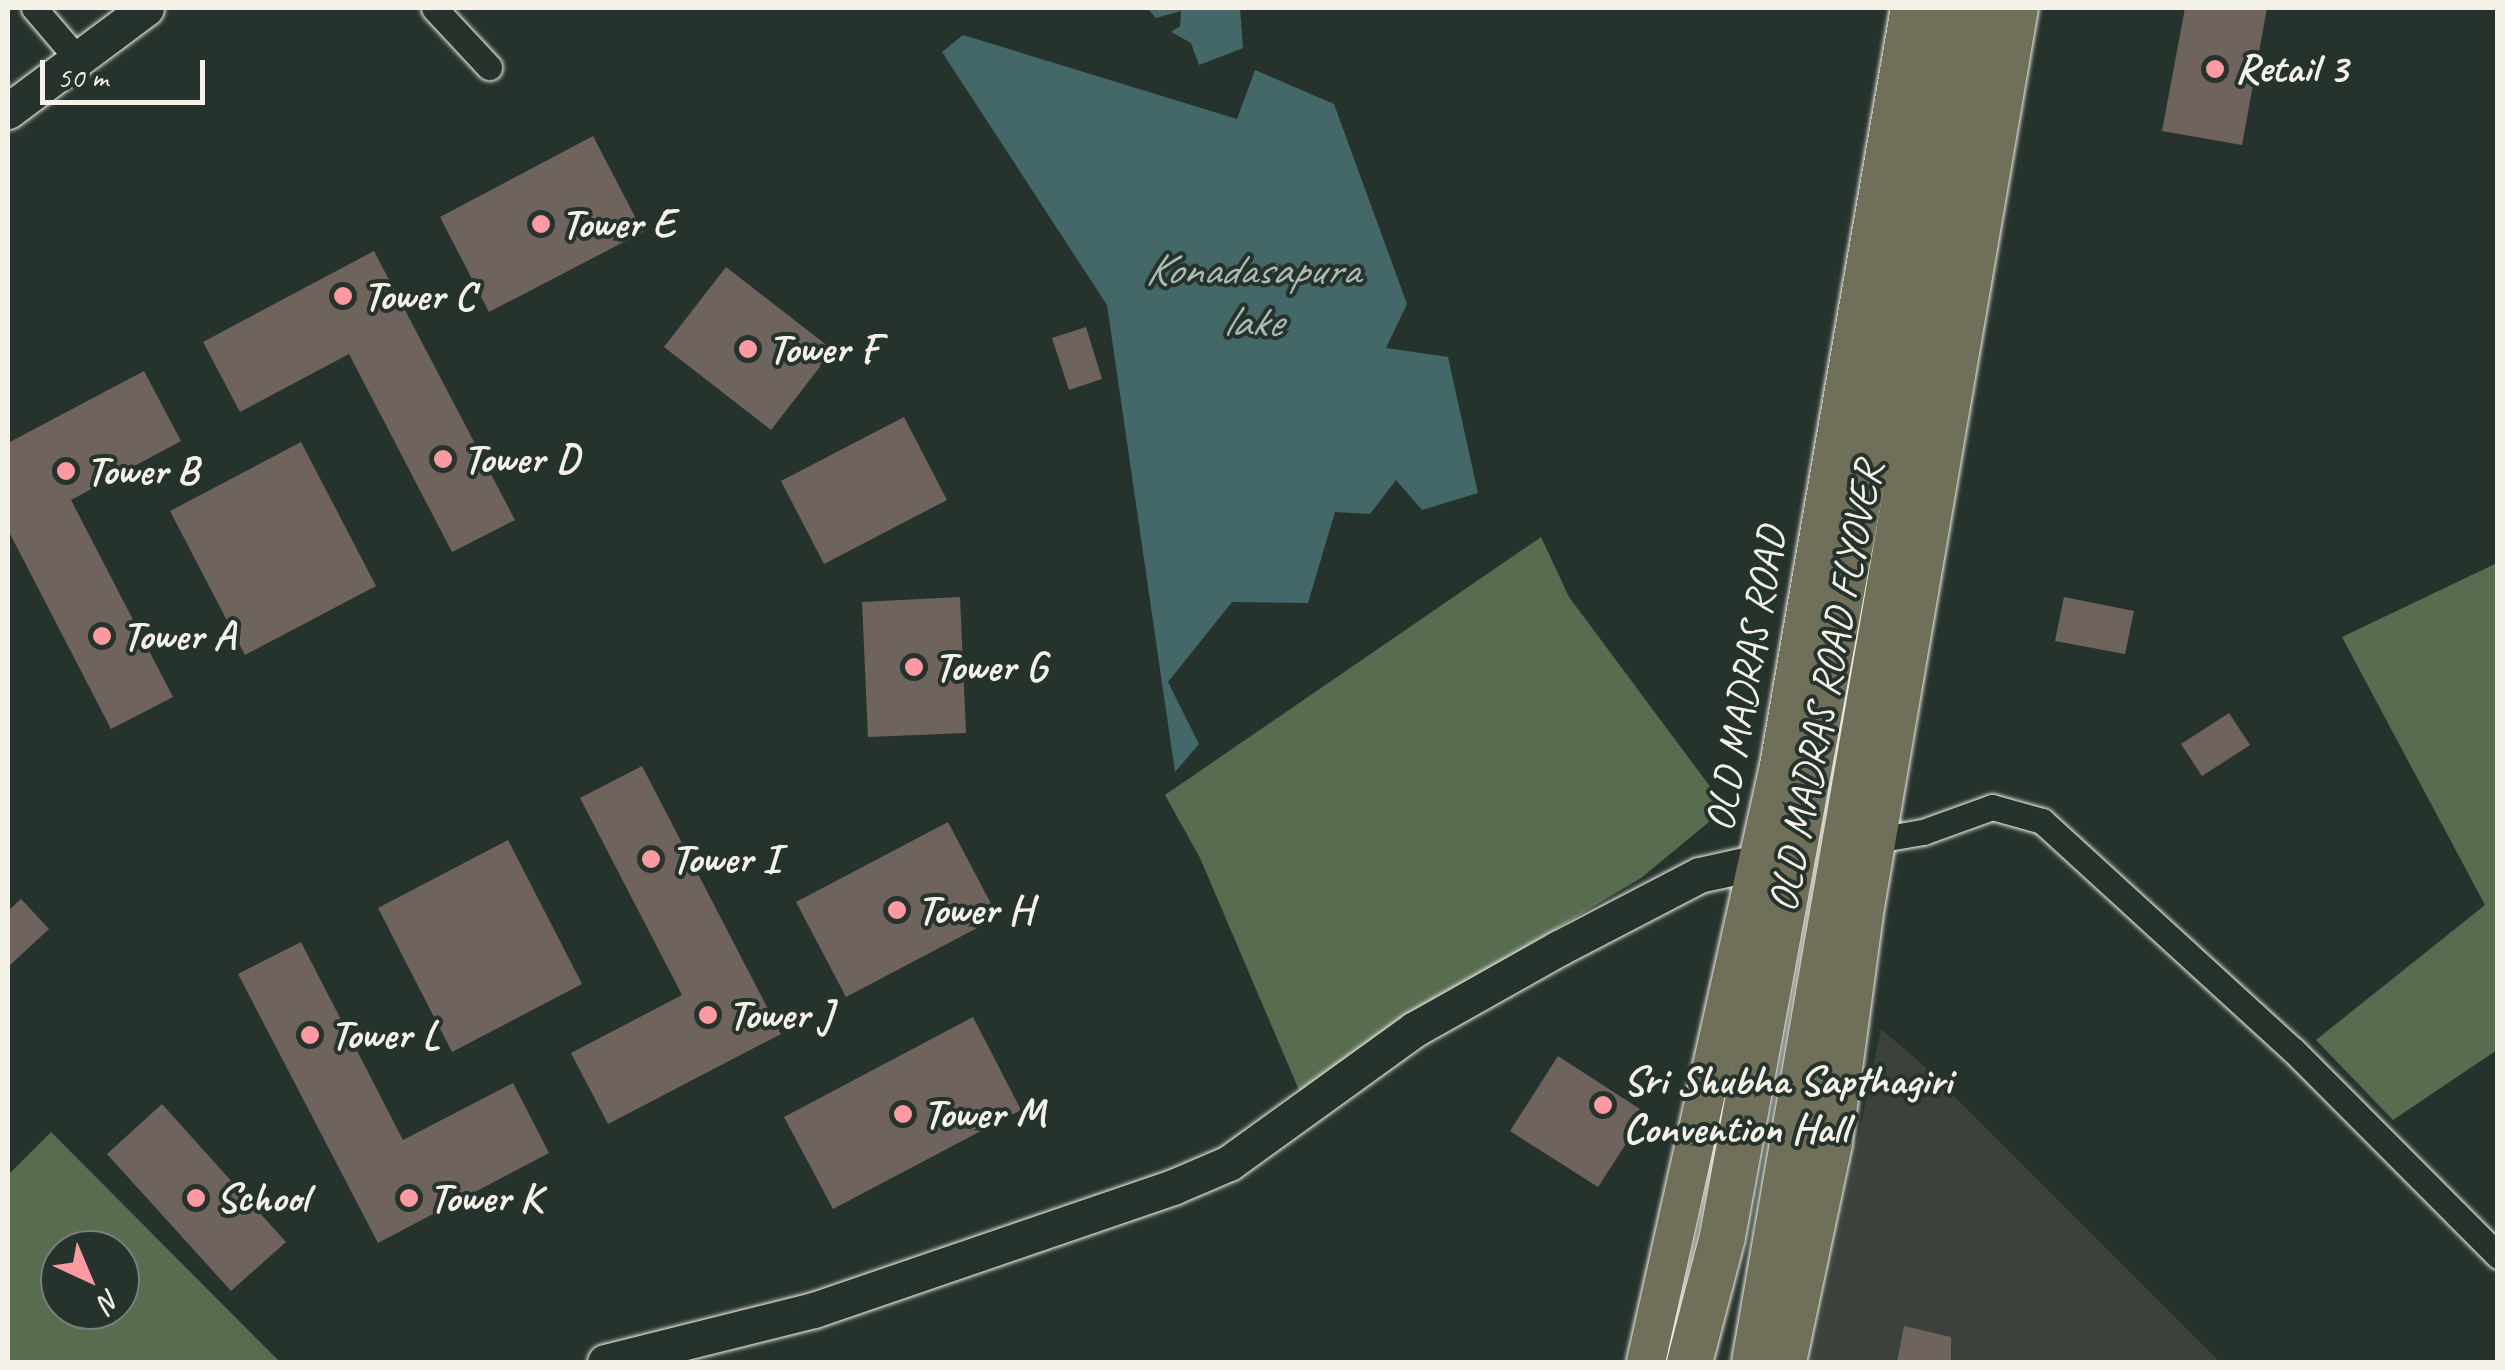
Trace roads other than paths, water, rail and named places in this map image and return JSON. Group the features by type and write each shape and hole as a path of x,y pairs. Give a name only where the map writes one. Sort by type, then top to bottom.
{"highway":[{"name":"OLD MADRAS ROAD FLYOVER","path":"1754,1362 1827,952 1817,851 1950,8"},
{"name":"OLD MADRAS ROAD FLYOVER","path":"1688,1362 1817,851 1989,8"}],"main road":[{"name":"OLD MADRAS ROAD","path":"1646,1362 1817,851 1910,8"},
{"path":"1787,1362 1832,1143 1817,851 2018,8"}],"street":[{"path":"34,8 75,56"},
{"path":"434,8 489,66"},
{"path":"8,110 141,9"},
{"path":"604,1362 848,1299 1187,1181 1275,1134 1431,1020 1664,891 1817,851 1923,832 1992,807 2042,822 2280,1038 2498,1256"}],"water":[{"path":"1147,8 1240,8 1243,48 1199,65 1191,43 1171,32 1180,26 1181,11 1156,18"},
{"name":"Konadasapura lake","path":"963,35 1237,119 1255,70 1334,104 1407,304 1386,348 1448,357 1478,493 1422,510 1396,480 1370,514 1335,512 1308,603 1232,602 1168,682 1199,744 1175,772 1107,305 942,52"}],"place":[{"name":"Retail 3","path":"2215,69"},
{"name":"Tower E","path":"541,224"},
{"name":"Tower C","path":"343,296"},
{"name":"Tower F","path":"748,349"},
{"name":"Tower D","path":"443,459"},
{"name":"Tower B","path":"66,471"},
{"name":"Tower A","path":"102,636"},
{"name":"Tower G","path":"914,667"},
{"name":"Tower I","path":"651,859"},
{"name":"Tower H","path":"897,910"},
{"name":"Tower J","path":"708,1015"},
{"name":"Tower L","path":"310,1035"},
{"name":"Sri Shubha Sapthagiri Convention Hall","path":"1603,1105"},
{"name":"Tower M","path":"903,1114"},
{"name":"School","path":"196,1198"},
{"name":"Tower K","path":"409,1198"}]}
